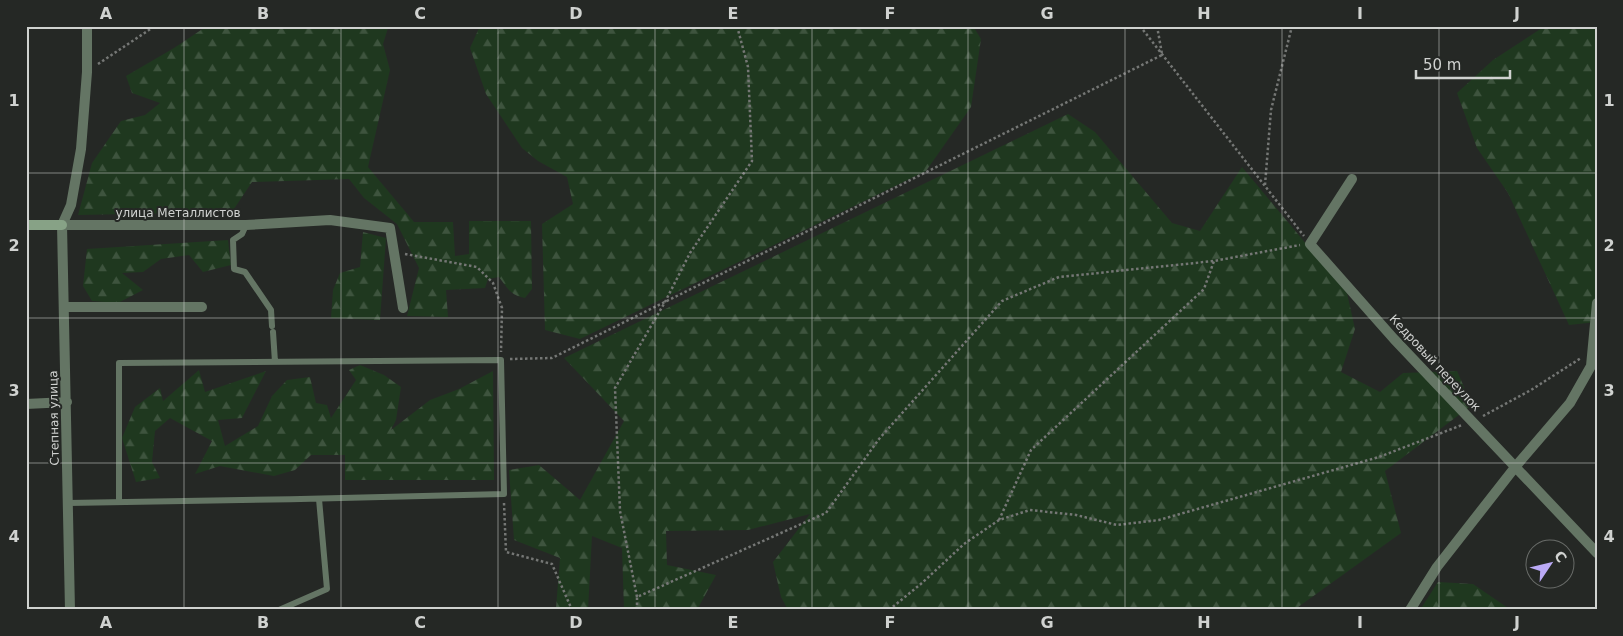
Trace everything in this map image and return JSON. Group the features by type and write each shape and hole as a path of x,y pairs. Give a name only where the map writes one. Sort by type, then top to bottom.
{"street":[{"path":"62,225 72,205 81,149 87,72 87,26"},
{"path":"1310,244 1352,179"},
{"name":"улица Металлистов","path":"26,226 246,225 330,220 390,228 394,252"},
{"name":"Степная улица","path":"62,225 70,610"},
{"name":"Кедровый переулок","path":"1310,244 1394,339 1597,553"},
{"path":"394,252 403,308"},
{"path":"1410,610 1437,567 1516,466 1570,403 1591,366 1597,303"},
{"path":"64,307 202,307"},
{"path":"26,404 66,402"}],"lane":[{"path":"246,225 242,234 232,240 234,269 245,272 272,310 275,362"},
{"path":"68,503 319,499 504,494 501,360 119,364 119,502"},
{"path":"279,610 326,589 319,499"}],"path":[{"path":"87,72 155,26"},
{"path":"637,610 637,596 620,512 615,388 665,302 690,253 752,161 748,67 737,26"},
{"path":"637,596 826,513 878,439 1002,301 1059,277 1214,261 1310,244 1140,26"},
{"path":"1157,26 1162,55"},
{"path":"1265,186 1271,110 1292,26"},
{"path":"394,252 477,267 493,283 502,308 501,360 552,358 1162,55"},
{"path":"999,520 1031,450 1204,289 1214,261"},
{"path":"889,610 922,583 964,544 999,520 1030,510 1076,516 1117,525 1159,520 1379,457 1473,421 1531,390 1593,350"},
{"path":"504,494 506,552 552,564 572,610"}],"green space":[{"path":"207,26 391,26 388,28 383,44 390,70 368,167 414,222 453,222 455,256 469,254 469,221 531,221 532,289 525,298 513,293 499,277 488,279 485,288 446,290 448,317 407,316 419,268 397,224 364,198 349,179 252,182 232,212 78,215 92,163 121,121 145,115 160,103 132,93 126,76"},
{"path":"480,26 973,26 981,39 971,107 926,171 580,339 545,330 542,224 573,204 567,177 538,161 522,148 486,94 470,48"},
{"path":"1545,26 1597,26 1597,322 1569,325 1508,193 1477,148 1457,93 1493,60"},
{"path":"1068,114 1095,132 1172,223 1200,231 1242,167 1347,293 1355,329 1341,372 1380,392 1403,373 1457,371 1472,405 1385,471 1401,533 1294,610 788,610 781,597 773,562 810,514 748,530 666,531 667,565 716,575 697,610 624,610 622,548 592,536 588,610 420,610 556,608 560,558 514,540 509,470 539,465 580,500 624,421 564,358"},
{"path":"363,232 386,238 380,320 331,318 333,290 340,273 360,267"},
{"path":"228,240 231,265 203,272 189,255 161,259 143,272 122,273 143,290 118,303 92,301 83,286 87,249"},
{"path":"360,365 384,375 401,387 396,420 391,430 430,400 459,389 493,371 494,480 345,480 345,455 311,455 295,470 274,476 220,466 195,474 212,441 170,418 155,431 152,462 160,478 136,482 122,438 135,407 160,388 163,401 199,370 205,392 266,371 242,418 218,420 225,446 258,426 272,396 287,380 310,377 316,403 327,405 331,418 356,380 349,370"},
{"path":"1438,582 1473,584 1511,610 1420,610"}]}
